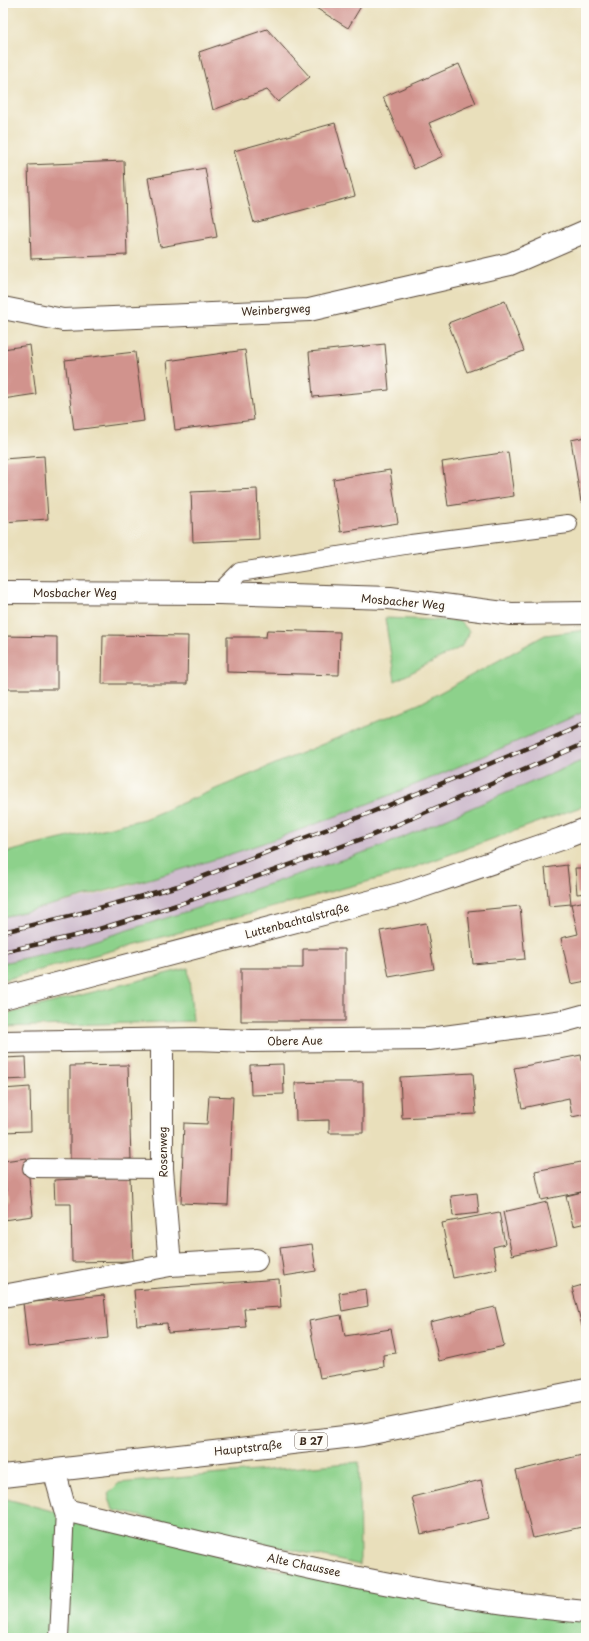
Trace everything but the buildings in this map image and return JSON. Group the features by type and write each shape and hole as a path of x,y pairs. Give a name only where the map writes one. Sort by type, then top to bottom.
{"street":[{"name":"Weinbergweg","path":"3,308 63,320 309,310 510,264 586,231"},
{"name":"Mosbacher Weg","path":"3,592 219,593 390,598 511,614 586,613"},
{"name":"Luttenbachtalstraße","path":"3,998 403,893 586,829"},
{"name":"Obere Aue","path":"3,1042 195,1039 252,1042 429,1039 564,1021 586,1015"},
{"name":"Rosenweg","path":"162,1040 162,1169 170,1265"},
{"path":"3,1296 170,1265 256,1260"},
{"name":"Hauptstraße","path":"3,1476 362,1435 586,1390"},
{"path":"54,1470 65,1510"},
{"name":"Alte Chaussee","path":"65,1510 244,1553 413,1588 539,1608 586,1612"}],"lane":[{"path":"219,593 240,572 411,544 568,524"},
{"path":"32,1168 162,1169"},
{"path":"57,1638 65,1510"}],"shaded area":[{"path":"586,711 586,759 380,847 185,912 77,946 3,963 3,917 113,891 269,841 463,765"}],"green space":[{"path":"385,618 460,621 469,631 468,636 461,647 395,681"},
{"path":"586,630 586,711 389,795 269,841 203,863 137,882 3,917 3,853 144,819 421,703 545,635"},
{"path":"586,759 586,805 396,874 3,980 3,963 77,946 185,912 380,847"},
{"path":"188,968 193,1021 3,1027 3,1015"},
{"path":"359,1462 360,1565 113,1510 108,1494 119,1483"},
{"path":"3,1498 269,1568 586,1621 586,1638 3,1638"}],"railway":[{"path":"3,932 74,915 178,886 362,816 586,723"},
{"path":"3,952 83,934 180,904 373,835 586,743"}]}
